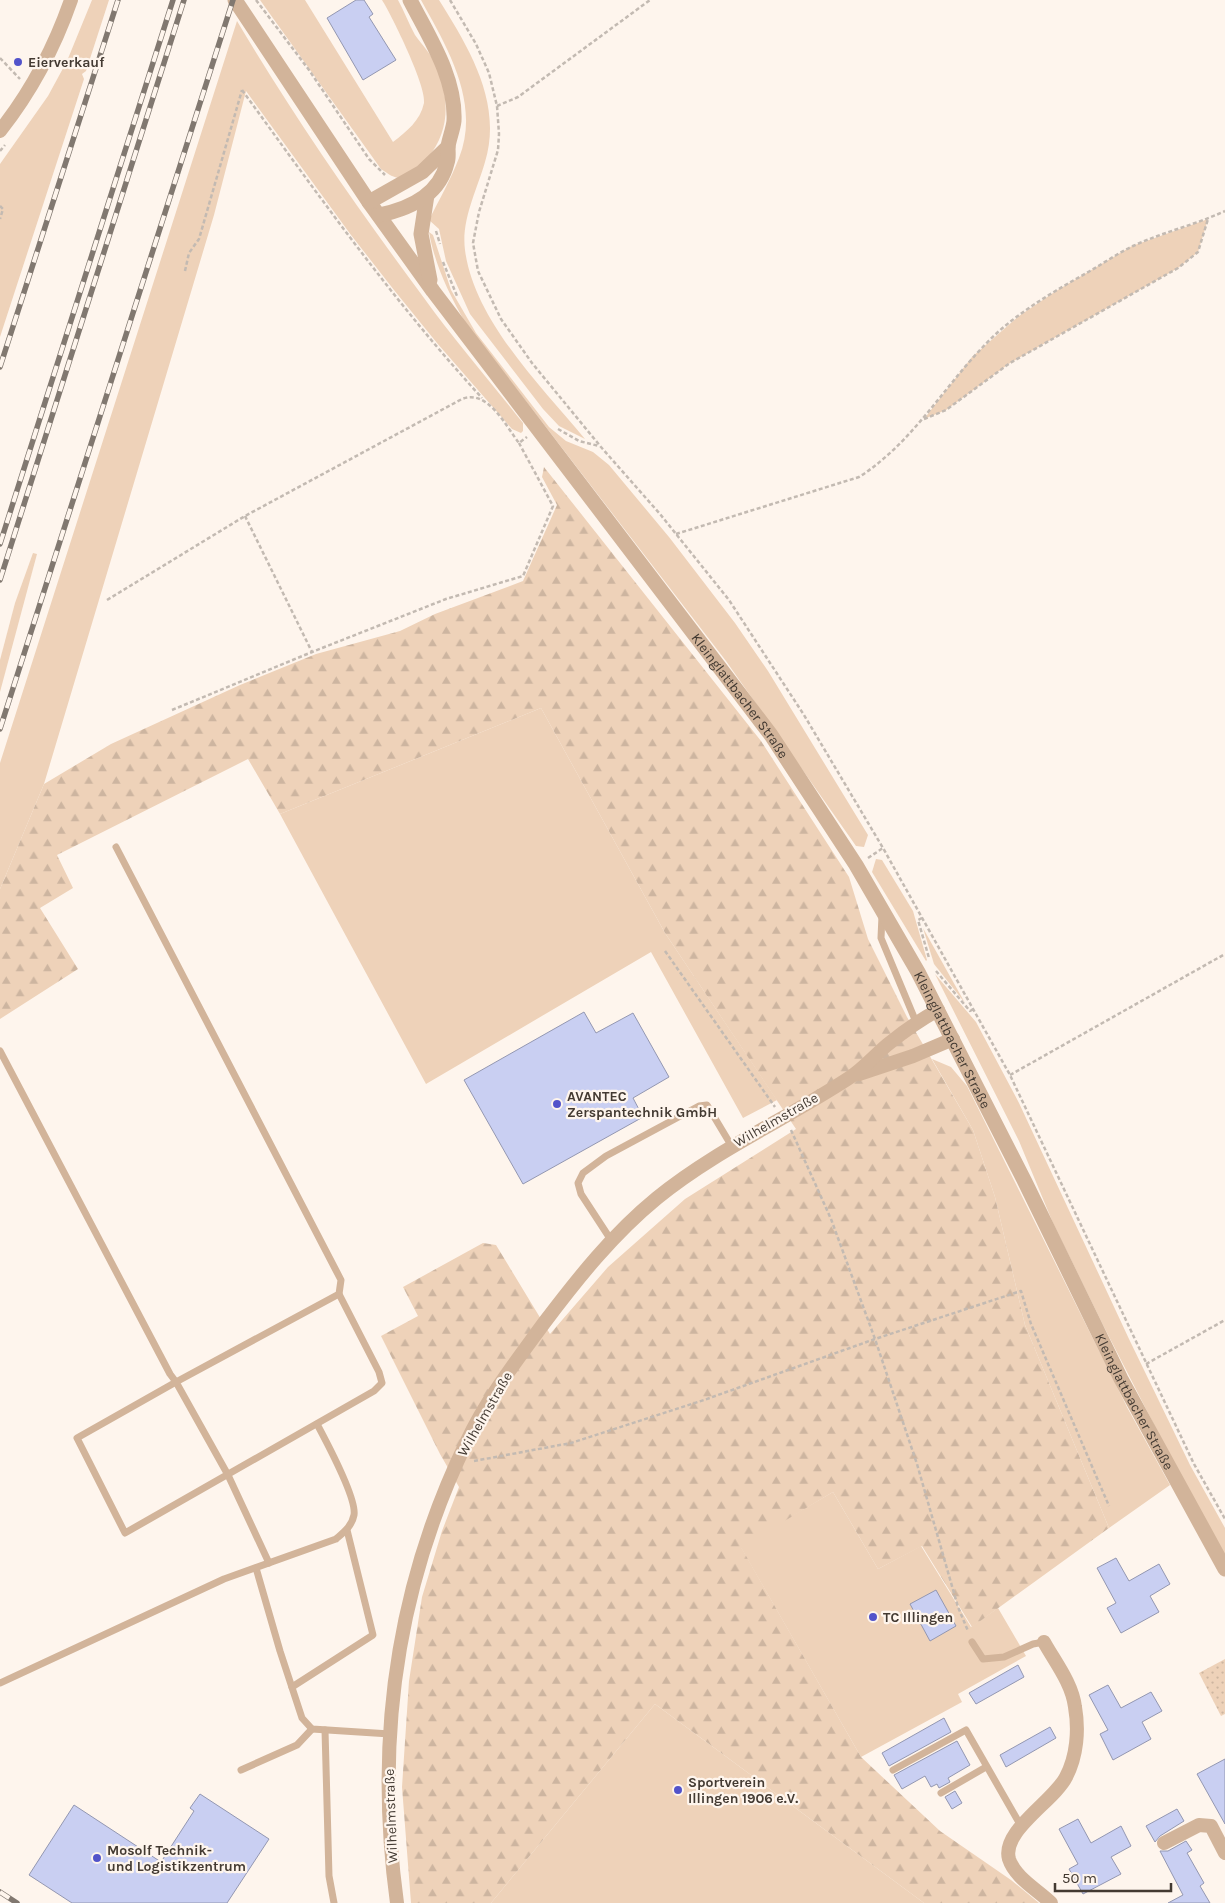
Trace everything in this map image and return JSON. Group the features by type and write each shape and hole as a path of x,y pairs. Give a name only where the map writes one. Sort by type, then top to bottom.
{"street":[{"path":"0,131 19,107 63,21 71,0"},
{"path":"410,0 438,53 453,101 454,122 448,147 448,162 444,172 428,195 421,234 424,260 433,291"},
{"name":"Kleinglattbacher Straße","path":"239,6 369,202 433,291 771,735 882,908 953,1039 1121,1378 1225,1569"},
{"path":"369,202 422,172 448,147"},
{"path":"379,215 405,208 428,195"},
{"name":"Wilhelmstraße","path":"397,1903 387,1788 394,1682 410,1595 429,1528 468,1439 516,1362 581,1274 611,1240 657,1198 731,1146 851,1077 916,1022 938,1010"},
{"name":"Wilhelmstraße","path":"851,1077 913,1056 953,1039"},
{"path":"1044,1642 1069,1687 1075,1705 1077,1725 1076,1749 1066,1778 1050,1798 1021,1826 1011,1842 1009,1858 1018,1875 1051,1903"},
{"path":"1164,1843 1199,1825 1211,1826 1225,1852"}],"lane":[{"path":"116,847 341,1280 339,1294 379,1372 382,1383 374,1392 125,1533 77,1438 339,1294"},
{"path":"882,908 881,938 916,1022"},
{"path":"0,1050 170,1374 228,1475 269,1564"},
{"path":"611,1240 581,1194 578,1183 583,1173 606,1156 699,1106 707,1106 731,1146"},
{"path":"0,1683 140,1616 224,1579 336,1539 348,1530 354,1514 350,1492 317,1424"},
{"path":"292,1687 373,1635 348,1530"},
{"path":"256,1568 302,1718 312,1729 390,1734"},
{"path":"972,1642 983,1659 1004,1657 1033,1644 1044,1642"},
{"path":"241,1770 297,1745 312,1729"},
{"path":"325,1730 328,1876 334,1903"},
{"path":"893,1770 966,1730 1021,1826"},
{"path":"941,1793 986,1767"}],"path":[{"path":"450,0 476,44 489,73 497,106 500,134 498,150 475,228 473,243 478,271 501,319 532,363 729,600 776,668 863,813 1010,1076 1051,1158 1194,1464 1225,1519"},
{"path":"497,106 518,97 650,0"},
{"path":"0,58 29,88"},
{"path":"172,710 446,599 523,576 553,506 519,443 391,292 242,90 200,239 189,253 185,271"},
{"path":"0,206 3,209 0,218"},
{"path":"676,534 859,477 887,458 924,419 972,357 1020,316 1056,290 1132,246 1225,211"},
{"path":"924,419 946,410 1010,363 1178,268 1198,252 1208,219"},
{"path":"107,600 245,516 462,399 476,396 485,401"},
{"path":"519,443 537,429"},
{"path":"245,516 312,652"},
{"path":"922,918 918,920 931,965 970,1011 974,1009"},
{"path":"665,951 783,1117 832,1219 917,1464 958,1607 972,1642"},
{"path":"1010,1076 1225,954"},
{"path":"457,1464 571,1443 704,1400 875,1339 1021,1291 1031,1324 1109,1506"},
{"path":"1146,1364 1225,1320"}],"green space":[{"path":"92,0 109,0 86,71 82,74 84,79 0,337 0,164 48,96 67,61"},
{"path":"260,0 305,0 393,142 408,130 416,120 424,103 415,68 382,0 398,0 415,35 430,54 437,67 445,95 445,122 436,146 428,158 407,175 399,178 381,169"},
{"path":"421,0 439,0 461,37 480,77 490,119 485,162 467,216 465,228 465,250 471,276 481,302 495,327 530,374 585,439 559,426 543,409 470,314 446,261 439,229 429,220 459,158 465,137 466,117 464,96 458,76 441,37"},
{"path":"237,21 281,92 351,197 436,314 523,423 523,431 521,433 512,429 437,343 351,235 246,91 214,215 44,784 0,889 0,763"},
{"path":"1208,219 1198,252 1178,268 1010,363 946,410 924,419 972,357 1019,316 1056,291 1132,246"},
{"path":"429,232 433,235 451,290 476,333 549,427 566,441 593,452 609,465 669,537 735,623 768,671 868,835 864,847 856,846 726,661 465,322 443,278"},
{"path":"544,467 761,741 849,877 868,939 907,1017 973,1130 995,1197 1025,1325 1109,1528 972,1627 922,1546 878,1569 833,1492 741,1547 861,1757 940,1831 1011,1880 1039,1903 924,1903 655,1704 491,1903 411,1903 402,1787 409,1681 422,1597 442,1531 459,1487 440,1454 381,1336 418,1316 403,1287 483,1243 496,1245 550,1334 608,1267 685,1199 796,1129 665,933 541,708 280,814 248,759 57,855 73,888 40,908 78,969 0,1019 0,889 44,784 111,744 240,685 316,654 400,631 435,614 523,581 557,505 542,477"},
{"path":"33,553 37,554 0,692 0,660 15,603"},
{"path":"541,708 665,933 777,1100 743,1118 651,952 426,1084 280,814"},
{"path":"876,859 882,860 913,911 926,961 872,872"},
{"path":"923,928 965,1003 934,964"},
{"path":"935,974 976,1022 1019,1103 1190,1465 1225,1528 1225,1555 1168,1452 1102,1323 1053,1223 1019,1141"},
{"path":"932,1059 951,1067 967,1086 1128,1409 1170,1485 1109,1528 1025,1325 995,1197 973,1130"},
{"name":"TC Illingen","path":"833,1492 878,1569 921,1546 971,1627 998,1608 1026,1656 958,1694 962,1702 861,1757 740,1546"},
{"path":"1225,1659 1225,1714 1221,1716 1199,1673"},
{"name":"Sportverein Illingen 1906 e.V.","path":"655,1704 924,1903 491,1903"}],"building":[{"path":"356,0 364,0 373,14 369,17 396,60 363,80 327,18"},
{"name":"AVANTEC Zerspantechnik GmbH","path":"584,1012 596,1033 633,1013 669,1077 633,1098 643,1117 523,1184 464,1080"},
{"path":"1116,1558 1129,1581 1159,1564 1170,1584 1150,1596 1159,1612 1121,1633 1107,1608 1116,1603 1097,1568"},
{"path":"936,1590 956,1626 930,1641 910,1604"},
{"path":"1018,1665 1024,1677 976,1704 969,1693"},
{"path":"1108,1685 1121,1708 1151,1692 1162,1711 1142,1722 1151,1739 1113,1760 1100,1734 1108,1730 1089,1695"},
{"path":"944,1718 951,1732 889,1766 882,1753"},
{"path":"1050,1727 1056,1738 1006,1767 1000,1755"},
{"path":"957,1741 970,1765 948,1778 950,1782 939,1788 937,1784 931,1787 925,1776 902,1789 894,1775"},
{"path":"1225,1759 1225,1824 1197,1774"},
{"path":"955,1791 962,1803 952,1809 945,1797"},
{"name":"Mosolf Technik- und Logistikzentrum","path":"200,1794 269,1839 227,1903 72,1903 29,1875 74,1805 161,1862 194,1811 190,1808"},
{"path":"1177,1809 1184,1821 1160,1836 1155,1842 1146,1826"},
{"path":"1078,1819 1091,1843 1121,1826 1131,1846 1111,1857 1121,1874 1083,1894 1069,1869 1078,1864 1059,1829"},
{"path":"1186,1841 1192,1850 1187,1853 1204,1883 1200,1886 1210,1903 1168,1903 1183,1895 1160,1851 1168,1851"}],"railway":[{"path":"0,367 118,0"},
{"path":"0,544 173,0"},
{"path":"0,580 184,0"},
{"path":"0,729 233,0"},
{"path":"0,1892 17,1903"}],"place":[{"name":"Eierverkauf","path":"18,62"},
{"name":"AVANTEC Zerspantechnik GmbH","path":"557,1104"},
{"name":"TC Illingen","path":"873,1617"},
{"name":"Sportverein Illingen 1906 e.V.","path":"678,1790"},
{"name":"Mosolf Technik- und Logistikzentrum","path":"97,1858"}]}
